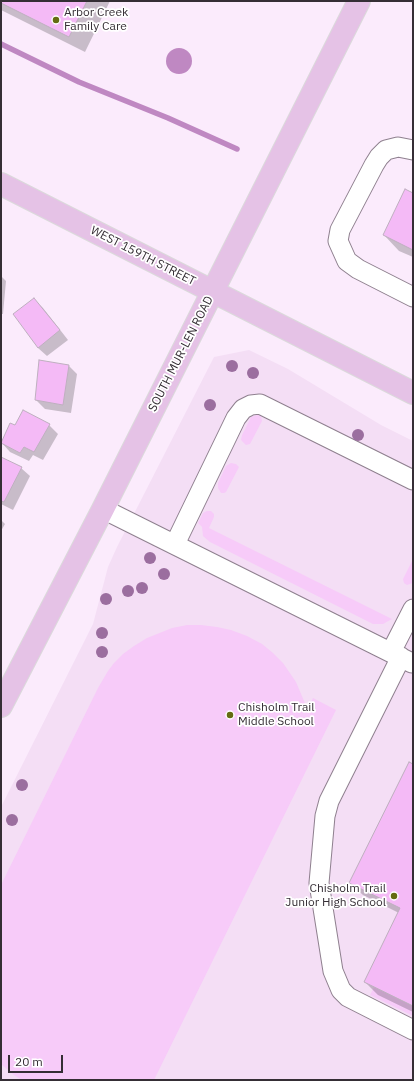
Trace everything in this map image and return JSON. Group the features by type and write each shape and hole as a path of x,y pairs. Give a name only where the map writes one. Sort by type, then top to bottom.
{"main road":[{"name":"SOUTH MUR-LEN ROAD","path":"1,706 103,509 359,1"},
{"name":"WEST 159TH STREET","path":"1,184 413,393"}],"lane":[{"path":"413,150 398,147 386,150 379,158 340,230 338,241 347,261 358,269 413,297"},
{"path":"176,544 236,418 243,410 251,405 260,404 413,480"},
{"path":"103,509 176,544 402,658"},
{"path":"413,609 402,658 329,801 325,816 319,883 333,971 341,990 348,997 413,1030"}],"shaded area":[{"path":"179,48 188,52 192,61 188,70 179,74 170,70 166,61 170,52"},
{"name":"Chisholm Trail Middle School","path":"249,350 288,369 381,425 413,441 413,1080 1,1080 1,807 93,624 108,567 117,547 214,357"},
{"path":"257,415 261,416 262,421 250,444 246,445 241,440 242,435 251,417"},
{"path":"231,463 236,464 239,467 226,492 221,493 218,488 218,483 226,466"},
{"path":"211,511 214,514 209,528 392,619 383,624 373,624 210,542 203,536 202,527 198,523 203,513"},
{"path":"413,559 413,583 407,585 404,583 403,579"},
{"path":"187,625 201,625 231,630 262,644 283,663 296,682 308,709 313,698 336,710 154,1080 22,1080 1,1064 1,885 98,688 108,671 123,654 147,638 172,628"},
{"path":"374,987 413,1006 413,1016 370,995"}],"building":[{"name":"Arbor Creek Family Care","path":"1,1 87,1 69,37 1,3"},
{"path":"405,189 413,193 413,250 383,235"},
{"path":"34,298 60,330 38,348 13,314"},
{"path":"39,360 69,365 63,405 35,400"},
{"path":"23,410 50,424 34,452 24,447 20,453 1,443 10,423 15,425"},
{"path":"1,457 22,467 4,502 1,501"},
{"name":"Chisholm Trail Junior High School","path":"409,762 413,764 413,1006 364,982 400,908 349,883"}],"waterway":[{"path":"1,44 79,82 168,118 237,149"}],"place":[{"name":"Arbor Creek Family Care","path":"56,20"},
{"name":"Chisholm Trail Middle School","path":"230,715"},
{"name":"Chisholm Trail Junior High School","path":"394,896"}]}
